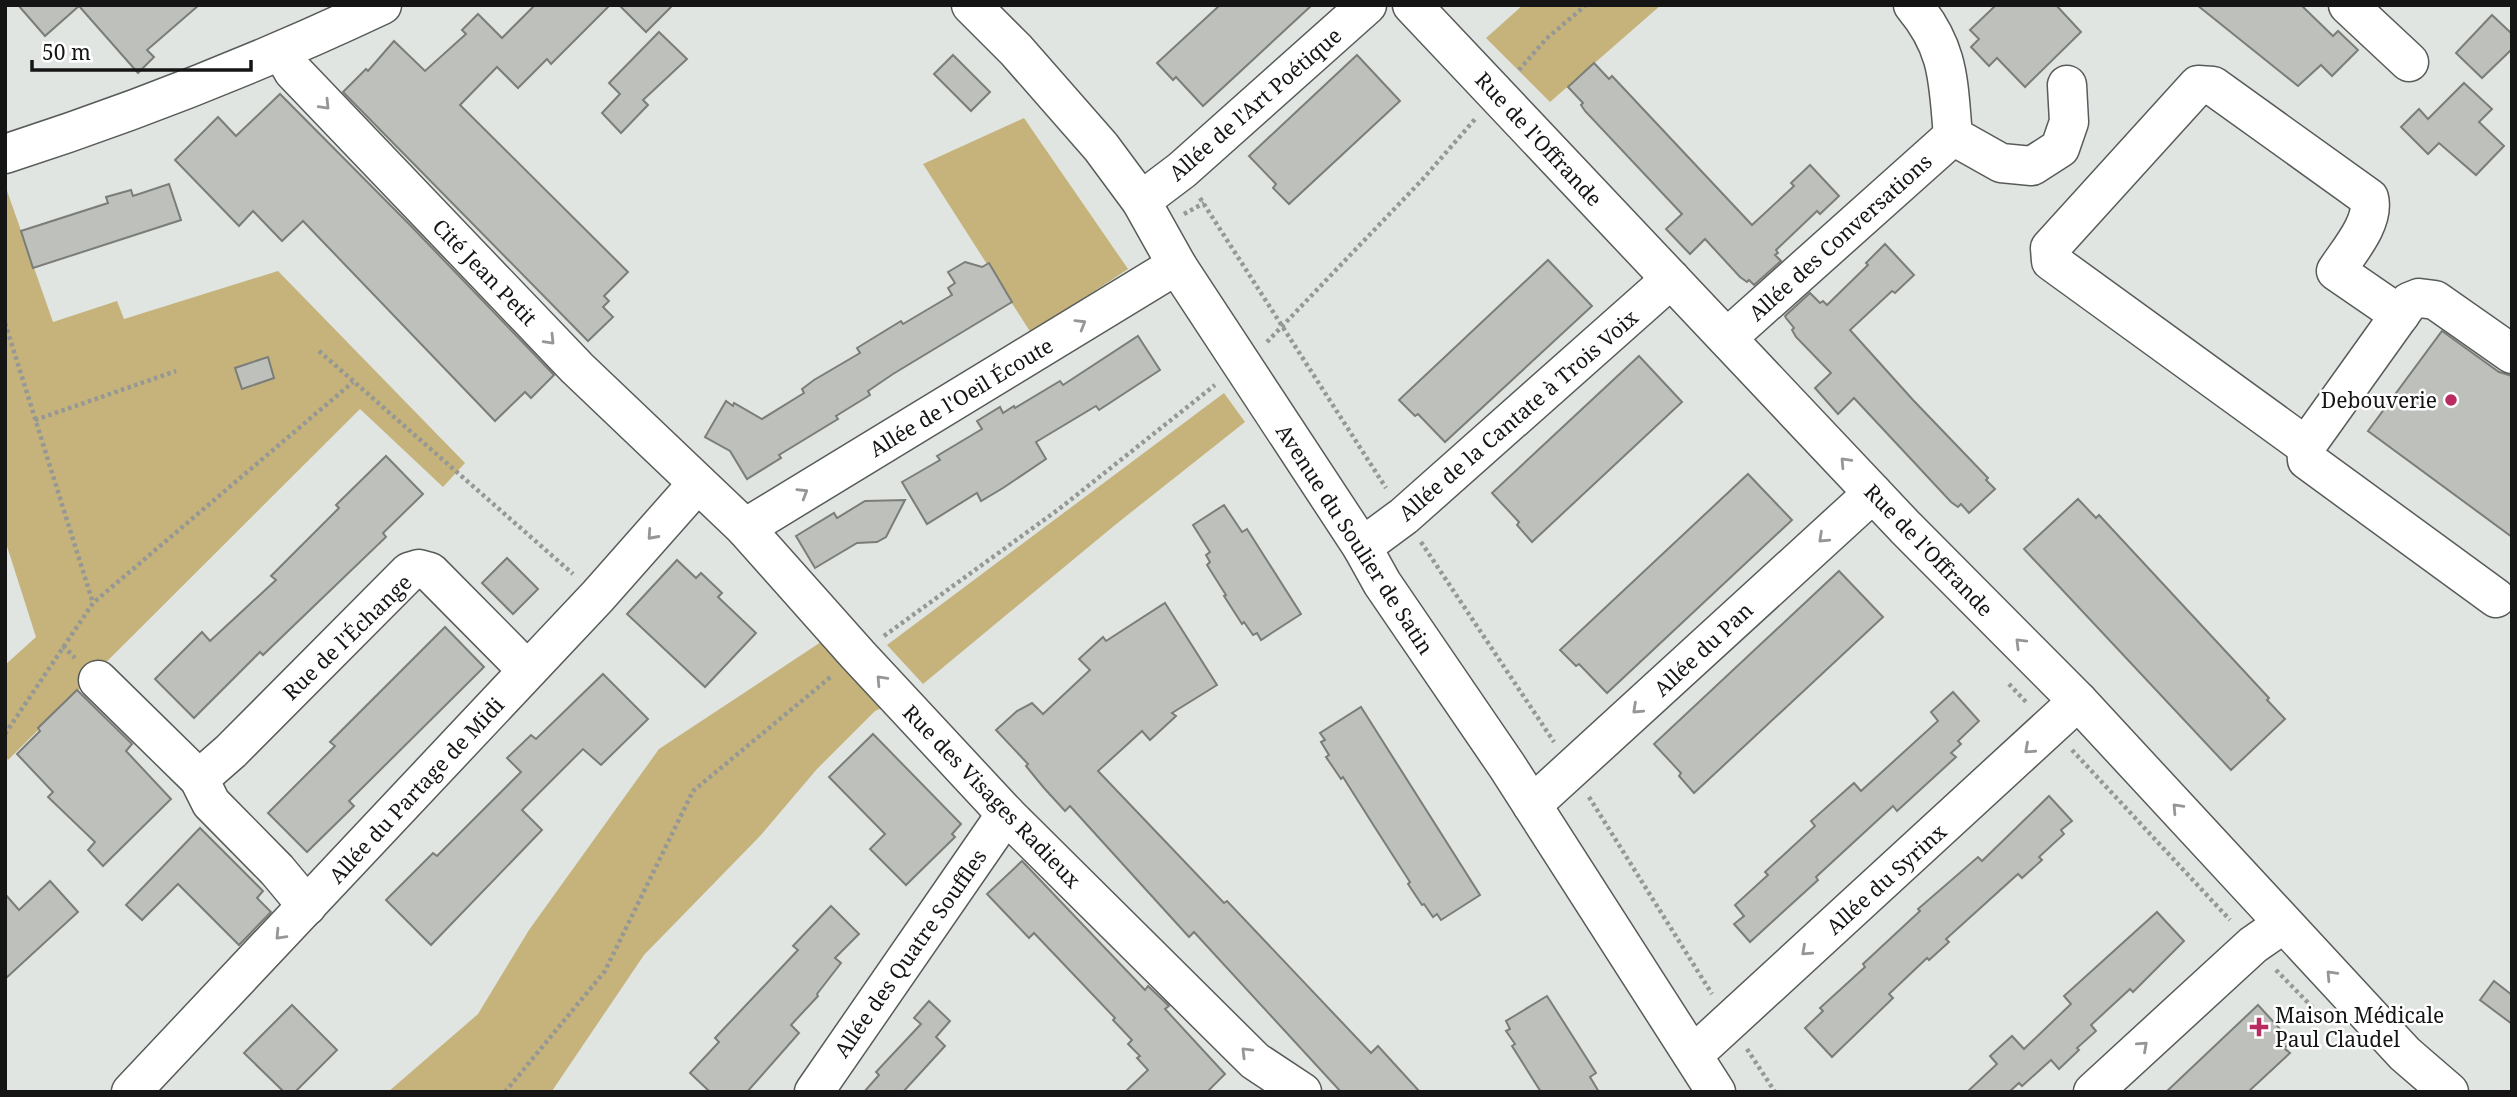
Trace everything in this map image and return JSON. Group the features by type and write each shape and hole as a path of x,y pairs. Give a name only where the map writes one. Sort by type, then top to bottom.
{"street":[{"path":"5,153 107,121 282,52 382,5"},
{"name":"Avenue du Soulier de Satin","path":"971,5 1016,50 1101,147 1141,201 1178,267 1362,547 1382,583 1532,805 1716,1092"},
{"name":"Allée de l'Art Poétique","path":"1141,201 1182,170 1367,5"},
{"name":"Rue de l'Offrande","path":"1412,5 1874,493 2078,701 2405,1054 2449,1092"},
{"path":"1913,5 1926,21 1945,60 1953,136 2001,163 2032,166 2060,148 2069,122 2067,85"},
{"path":"2348,5 2409,62"},
{"name":"Cité Jean Petit","path":"282,52 293,71 558,349 697,484"},
{"path":"2306,446 2051,261 2050,248 2198,85 2213,86 2369,198 2371,208 2368,219 2336,271 2400,315"},
{"name":"Allée des Conversations","path":"1727,338 1953,136"},
{"name":"Allée de l'Oeil Écoute","path":"745,528 1150,281 1178,267"},
{"name":"Allée de la Cantate à Trois Voix","path":"1362,547 1404,516 1671,279"},
{"path":"2496,598 2307,460 2306,446 2409,302 2419,298 2435,300 2512,354"},
{"name":"Rue des Visages Radieux","path":"697,484 745,528 858,655 1006,814 1255,1061 1302,1092"},
{"name":"Allée du Partage de Midi","path":"131,1092 598,596 697,484"},
{"name":"Allée du Pan","path":"1532,805 1874,493"},
{"name":"Rue de l'Échange","path":"199,779 231,751 409,572 419,569 430,572 527,670"},
{"path":"98,680 199,779 211,803 277,870 307,906"},
{"name":"Allée du Syrinx","path":"1693,1055 2078,701"},
{"name":"Allée des Quatre Souffles","path":"826,1087 1006,814"},
{"path":"2093,1092 2253,945 2283,924"}],"path":[{"path":"505,1092 605,971 693,791 858,655 1059,509 1210,388 1245,367 1422,180 1546,39 1586,5"},
{"path":"1182,170 1404,516 1572,769 1775,1092"},
{"path":"5,323 93,603"},
{"path":"318,351 598,596"},
{"path":"35,420 176,371"},
{"path":"5,734 93,603 353,382"}],"shaded area":[{"path":"1523,5 1661,5 1550,102 1486,38"},
{"path":"1024,118 1128,269 1031,333 923,164"},
{"path":"5,185 53,322 117,301 124,319 278,271 465,463 443,487 360,409 8,760 5,756 5,665 36,637 5,540"},
{"path":"1224,393 1245,422 1115,525 923,684 887,645"},
{"path":"827,638 891,704 875,711 817,769 761,835 644,955 552,1091 388,1092 478,1014 529,930 659,749"}],"building":[{"path":"18,5 199,5 147,50 154,57 138,73 79,6 45,36"},
{"path":"535,5 610,5 551,64 547,59 518,88 497,67 460,105 628,272 604,296 609,301 603,307 613,317 588,341 343,92 366,69 368,71 394,41 425,71 466,34 462,30 478,14 502,38"},
{"path":"619,5 673,5 646,32"},
{"path":"1220,5 1312,5 1203,106 1176,77 1173,80 1157,63"},
{"path":"1996,5 2056,5 2081,32 2025,87 1997,58 1989,66 1971,47 1979,39 1970,30"},
{"path":"2197,5 2301,5 2333,36 2338,31 2358,50 2332,76 2321,65 2298,86"},
{"path":"2492,15 2512,34 2512,49 2482,78 2456,53"},
{"path":"659,32 687,59 643,100 648,105 621,133 602,113 620,94 609,83"},
{"path":"953,55 990,92 971,111 934,74"},
{"path":"1357,55 1400,101 1289,204 1273,188 1276,184 1249,156"},
{"path":"1594,63 1609,79 1612,76 1752,225 1794,186 1791,183 1810,165 1839,196 1820,214 1817,211 1776,250 1778,253 1775,255 1781,261 1754,285 1740,277 1705,239 1690,254 1666,229 1682,214 1585,111 1581,105 1583,103 1568,87"},
{"path":"2464,83 2492,109 2479,122 2504,146 2476,175 2439,143 2428,154 2401,127 2419,109 2428,119"},
{"path":"280,94 554,375 531,398 525,392 495,421 303,221 282,241 253,211 239,226 175,160 218,117 236,136"},
{"path":"169,184 181,220 33,268 21,231 108,203 106,197 131,190 133,196"},
{"path":"1885,244 1914,275 1895,293 1892,291 1850,330 1988,478 1986,480 1995,489 1969,513 1961,504 1958,507 1951,502 1854,398 1838,414 1815,388 1831,373 1796,337 1792,330 1794,328 1785,316 1810,293 1820,303 1823,301 1827,305 1868,265 1866,263"},
{"path":"1548,260 1592,306 1445,442 1418,414 1415,416 1399,400"},
{"path":"965,262 982,267 989,263 1012,302 893,374 868,391 870,395 836,416 838,419 779,455 781,458 747,479 730,451 705,437 726,401 762,419 804,393 802,389 814,380 860,353 857,348 901,321 903,324 952,295 948,288 955,283 948,272"},
{"name":"Debouverie","path":"2442,331 2499,372 2512,376 2512,537 2368,431"},
{"path":"1138,336 1160,370 1099,410 1096,406 1036,442 1046,459 1003,488 981,501 977,493 927,524 902,482 940,460 937,456 982,429 977,421 1000,407 1003,413 1014,406 1015,408 1060,381 1063,385"},
{"path":"1639,356 1682,402 1532,542 1517,525 1519,522 1492,493"},
{"path":"268,357 274,378 242,389 235,368"},
{"path":"386,456 423,494 383,533 386,537 263,655 260,652 194,718 155,679 202,632 210,641 276,580 271,576 339,508 336,505"},
{"path":"1748,474 1792,520 1607,693 1579,664 1576,666 1560,650"},
{"path":"2078,499 2096,518 2099,515 2269,698 2267,700 2285,719 2231,770 2024,549"},
{"path":"905,500 886,537 877,542 857,543 815,568 796,536 834,513 837,518 865,501"},
{"path":"1224,505 1242,532 1247,529 1301,614 1261,640 1257,633 1253,635 1244,622 1242,624 1224,596 1226,595 1207,565 1210,562 1206,555 1210,552 1193,525"},
{"path":"507,558 538,589 513,614 482,583"},
{"path":"677,560 696,578 701,573 722,593 718,597 756,633 705,687 627,614"},
{"path":"1839,571 1883,617 1694,793 1679,776 1681,773 1654,744"},
{"path":"1165,603 1217,685 1172,713 1176,716 1150,740 1142,731 1098,771 1224,903 1227,901 1371,1053 1378,1046 1420,1092 1341,1092 1194,932 1189,937 1070,806 1065,811 1026,766 1028,764 996,730 1017,711 1032,703 1043,714 1090,670 1079,659 1103,637 1106,641"},
{"path":"445,627 484,667 349,801 354,806 307,852 268,813 335,746 330,742"},
{"path":"603,674 648,719 601,765 583,749 522,810 542,830 431,945 386,900 433,853 437,856 521,772 507,758 531,735 536,739"},
{"path":"77,690 132,744 126,751 171,799 103,866 88,850 95,842 48,797 53,792 17,754 40,731 38,728"},
{"path":"1953,692 1979,721 1958,741 1961,744 1951,753 1956,757 1897,811 1893,806 1750,942 1734,924 1744,916 1735,905 1768,875 1765,872 1815,826 1811,821 1854,783 1861,791 1938,721 1931,712"},
{"path":"1361,707 1480,895 1441,920 1437,914 1433,917 1424,904 1422,905 1343,777 1341,779 1326,757 1329,755 1321,742 1325,740 1320,733"},
{"path":"873,734 961,824 952,834 955,837 906,885 870,849 885,834 829,777"},
{"path":"2049,796 2072,821 2061,830 2064,834 2039,857 2042,860 2022,878 2018,874 1946,939 1949,942 1929,960 1927,958 1889,994 1893,998 1832,1057 1805,1028 1823,1011 1820,1008 1865,967 1863,964 1920,911 1918,909 1978,857 1982,861"},
{"path":"200,828 263,891 257,898 271,912 239,945 178,884 142,920 126,905"},
{"path":"1022,861 1145,990 1148,986 1169,1006 1165,1009 1225,1074 1207,1092 1125,1092 1148,1070 1137,1058 1140,1056 1128,1044 1132,1040 1113,1020 1115,1018 1034,933 1029,938 987,894"},
{"path":"50,881 78,912 5,979 5,894 19,910"},
{"path":"831,906 859,934 835,958 841,963 818,996 791,1025 799,1033 747,1092 710,1092 690,1073 719,1042 715,1038 798,950 793,946"},
{"path":"2157,912 2184,941 2133,992 2130,989 2091,1025 2096,1031 2059,1069 2051,1060 2022,1086 2019,1083 2009,1092 1967,1092 1997,1064 1990,1056 2012,1036 2024,1049 2071,1004 2064,996"},
{"path":"2494,981 2512,995 2512,1024 2480,1000"},
{"path":"1547,996 1596,1073 1590,1077 1599,1092 1541,1092 1512,1046 1515,1044 1506,1031 1510,1029 1506,1021"},
{"path":"929,1001 950,1021 936,1037 945,1046 903,1092 864,1092 879,1075 876,1072 921,1024 914,1018"},
{"path":"292,1005 337,1050 295,1092 284,1092 244,1053"},
{"path":"2258,1005 2292,1042 2284,1048 2290,1053 2248,1092 2166,1092"}],"place":[{"name":"Debouverie","path":"2451,400"},
{"name":"Maison Médicale Paul Claudel","path":"2259,1027"}]}
